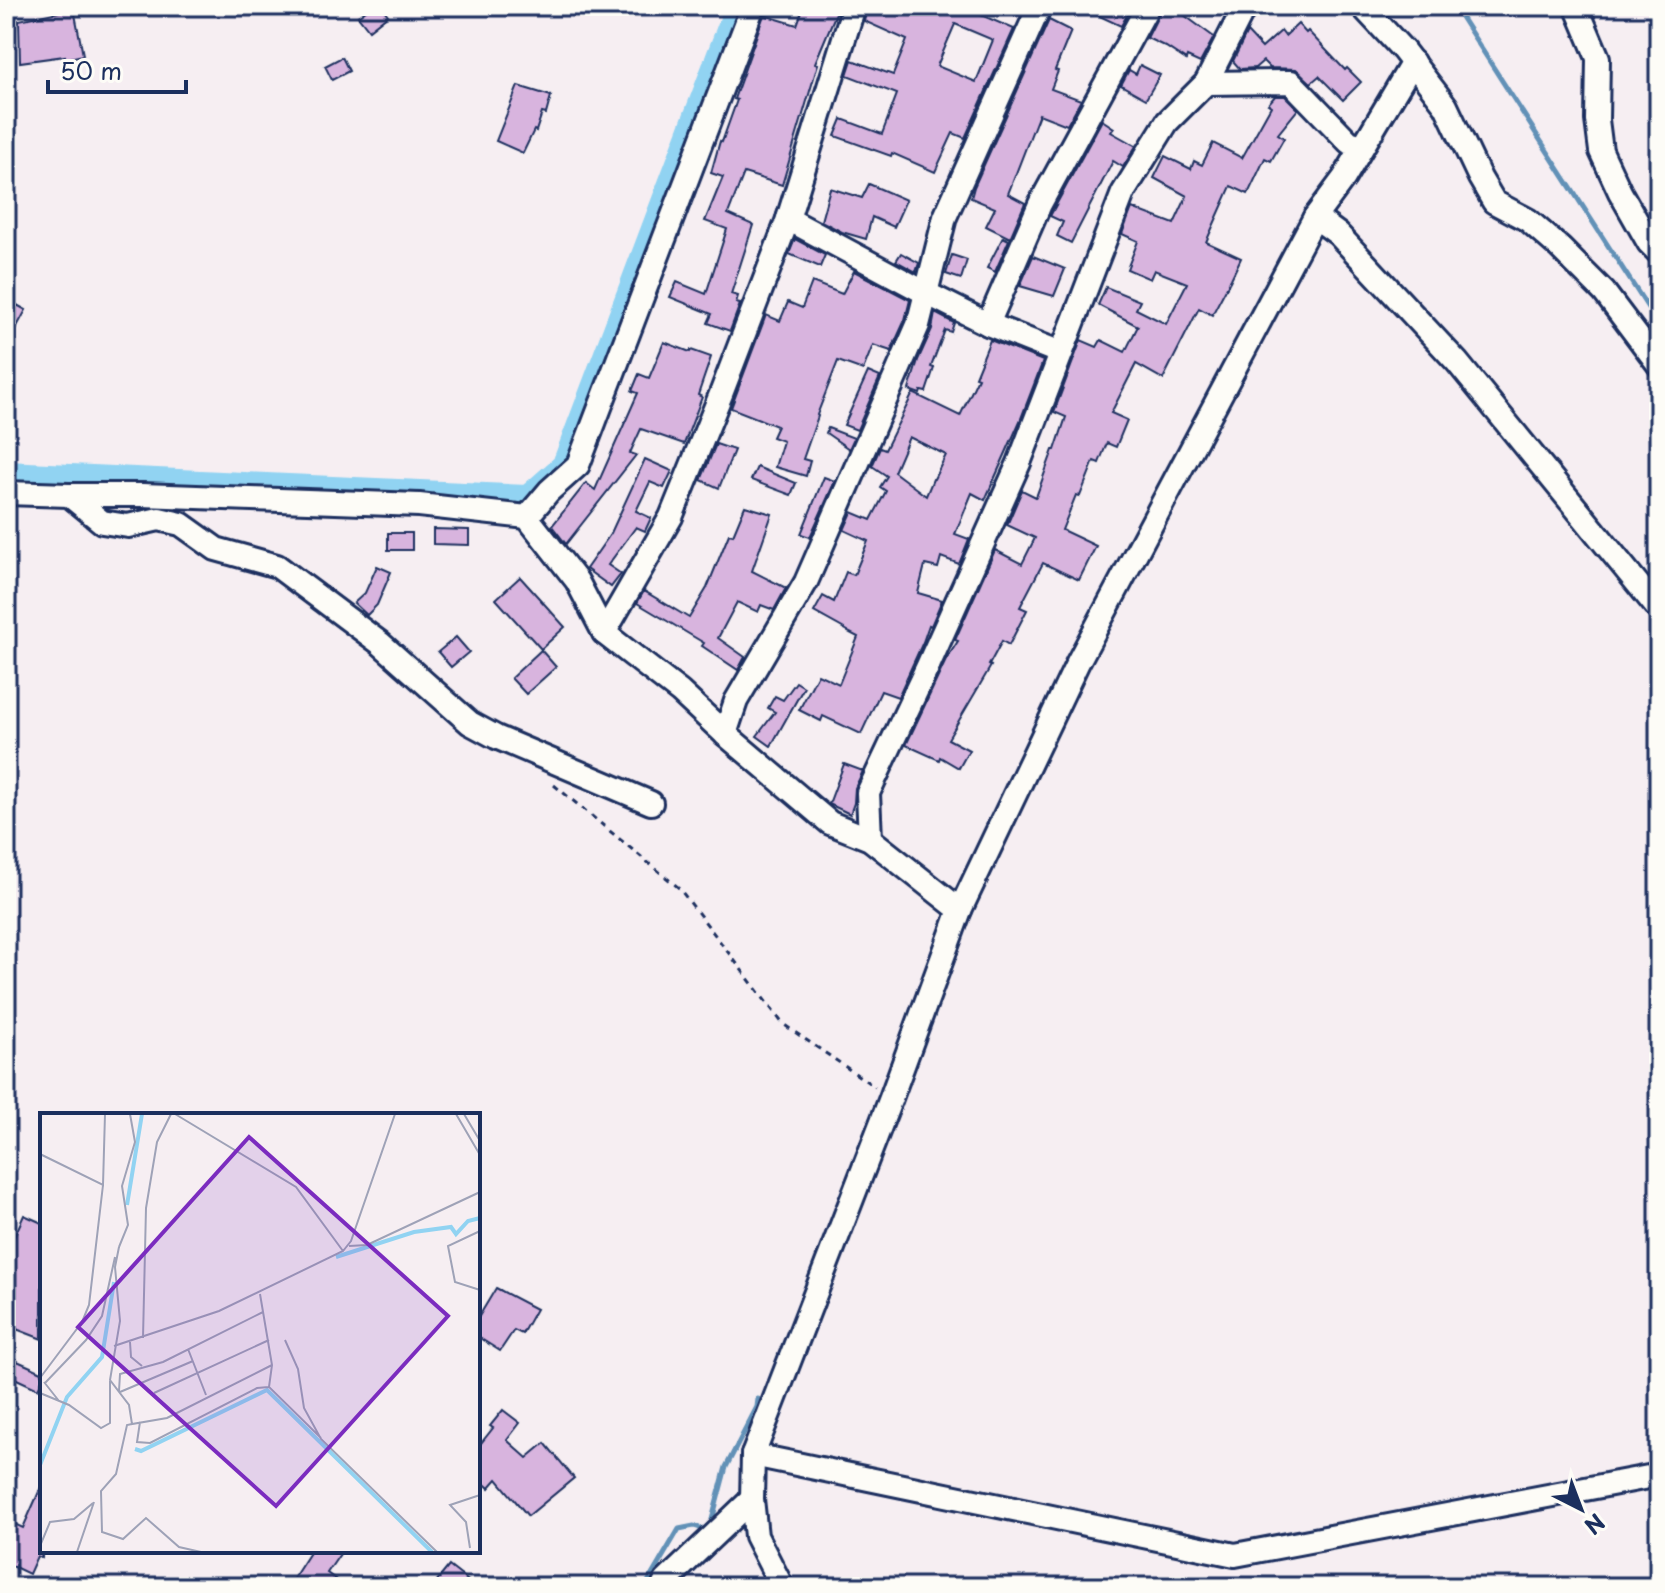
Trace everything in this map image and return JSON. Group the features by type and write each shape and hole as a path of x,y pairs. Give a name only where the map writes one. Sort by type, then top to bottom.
{"street":[{"path":"527,517 549,491 578,465 753,6"},
{"path":"604,633 671,517 788,219 854,6"},
{"path":"988,324 1040,204 1148,6"},
{"path":"870,839 868,793 1019,463 1123,193 1167,122 1206,83 1245,6"},
{"path":"1362,6 1413,62 1446,106 1494,202 1528,220 1560,248 1604,292 1659,365"},
{"path":"1576,6 1598,58 1597,120 1601,151 1620,192 1649,243 1659,253"},
{"path":"725,734 736,701 806,582 918,325 945,217 1037,12"},
{"path":"782,1587 756,1536 752,1499 753,1455 960,910 1078,662 1315,217 1344,178 1413,62"},
{"path":"1206,83 1291,82 1349,142 1362,146"},
{"path":"1315,217 1338,234 1457,362 1659,610"},
{"path":"788,219 988,324 1061,353"},
{"path":"6,493 419,505 527,517 577,581 604,633 680,692 830,823 870,839 960,910"},
{"path":"69,495 102,522 128,526 159,519 181,524 216,549 277,566 380,643 470,723 651,803"},
{"path":"753,1455 1235,1555 1659,1475"},
{"path":"663,1587 752,1499"}],"path":[{"path":"545,777 679,888 783,1024 891,1098"}],"building":[{"path":"371,6 381,6 388,15 369,30 358,16"},
{"path":"804,6 839,6 815,63 818,64 782,185 744,173 728,214 753,225 731,294 738,296 736,303 740,304 730,331 708,323 712,314 670,297 677,282 706,294 727,229 705,221 723,177 711,173 764,15 797,25"},
{"path":"868,6 985,6 981,15 1014,29 965,138 953,133 935,172 892,153 891,156 835,136 842,119 882,134 897,94 847,75 852,60 893,75 907,40 864,21","holes":["955,24 993,40 976,82 937,66"]},
{"path":"1078,6 1132,6 1121,26"},
{"path":"1173,7 1214,37 1200,63 1187,57 1186,60 1147,38 1162,8 1170,12"},
{"path":"74,9 83,55 20,62 19,20"},
{"path":"1049,20 1071,31 1055,70 1058,71 1051,89 1081,100 1067,125 1039,114 1008,194 1025,203 1010,238 986,226 995,208 971,198"},
{"path":"1298,24 1361,82 1343,100 1319,76 1311,83 1296,69 1270,68 1263,61 1255,68 1240,69 1233,61 1247,32 1262,48 1281,31 1285,36"},
{"path":"342,57 349,71 332,80 325,66"},
{"path":"1140,65 1160,75 1146,99 1121,85 1129,70 1136,74"},
{"path":"518,86 551,96 546,114 542,113 523,153 496,141"},
{"path":"1275,96 1285,96 1298,109 1278,134 1284,138 1271,161 1265,158 1248,194 1231,186 1206,242 1241,258 1231,279 1212,315 1199,308 1163,379 1136,364 1111,413 1127,420 1116,447 1107,443 1099,463 1094,461 1080,496 1076,495 1062,530 1096,546 1079,580 1043,563 1020,607 1027,610 1009,645 1002,641 991,666 948,739 969,750 959,768 940,757 939,760 906,745 958,641 955,640 995,550 1022,564 1035,538 1007,525 1022,490 1036,497 1055,450 1066,417 1054,412 1081,340 1097,347 1101,340 1125,352 1138,326 1098,305 1106,287 1140,301 1136,309 1166,324 1187,283 1154,270 1150,279 1127,269 1138,241 1122,234 1132,208 1174,224 1187,196 1154,178 1165,156 1191,169 1194,161 1202,165 1213,143 1242,158 1271,106 1268,104"},
{"path":"1102,120 1114,128 1111,132 1136,146 1123,167 1113,161 1071,243 1057,236 1063,222 1050,216"},
{"path":"869,184 906,200 894,227 872,217 866,239 842,232 821,221 830,188 862,198"},
{"path":"1003,237 1009,240 995,272 987,268"},
{"path":"795,239 825,255 820,267 789,254"},
{"path":"901,253 919,263 916,272 896,261"},
{"path":"952,255 967,260 961,279 946,274"},
{"path":"1033,256 1065,269 1054,296 1020,286"},
{"path":"854,271 910,300 905,320 891,351 873,345 863,370 838,361 803,459 810,461 806,476 775,467 783,441 772,437 777,426 731,408 766,315 780,321 788,302 802,308 812,282 842,294"},
{"path":"6,299 26,310 6,347"},
{"path":"935,313 954,323 951,332 945,330 931,367 934,368 926,392 921,391 920,394 909,390"},
{"path":"990,340 1043,361 985,500 972,493 955,534 969,539 959,564 941,557 938,568 925,565 918,593 942,600 898,697 881,691 861,734 823,716 821,721 799,710 818,674 839,684 858,637 814,612 823,596 834,602 846,572 854,575 868,541 844,530 852,512 871,520 886,491 880,487 887,476 872,466 880,448 885,450 913,393 960,416 978,378 975,377","holes":["909,437 946,455 926,496 894,472"]},
{"path":"664,342 711,357 698,395 702,397 684,444 641,429 630,453 636,455 566,544 552,526 586,483 595,490 638,393 632,391 639,374 649,378"},
{"path":"868,372 880,377 857,430 844,425"},
{"path":"828,428 854,438 849,449 826,433"},
{"path":"716,444 734,450 719,488 701,480"},
{"path":"645,459 672,471 664,488 650,482 636,511 651,518 645,531 636,527 608,565 621,574 611,587 586,569 611,533"},
{"path":"757,467 796,483 791,495 751,480"},
{"path":"824,477 835,481 810,537 801,534"},
{"path":"745,506 772,514 752,571 786,588 774,610 761,605 758,612 737,602 718,638 745,657 738,670 702,646 704,643 637,603 644,591 689,618 707,588 729,534 733,535"},
{"path":"433,529 469,530 469,545 433,544"},
{"path":"388,533 412,533 412,550 388,550"},
{"path":"377,566 391,572 377,605 367,615 354,603 365,593"},
{"path":"520,577 565,627 541,649 496,599"},
{"path":"456,637 469,652 451,667 438,652"},
{"path":"541,650 556,667 526,694 511,678"},
{"path":"796,682 804,687 771,746 757,736 775,712 768,708 775,696 783,700"},
{"path":"844,764 863,771 855,788 850,814 829,804"},
{"path":"24,1215 40,1222 40,1338 6,1325 6,1255"},
{"path":"496,1288 536,1309 522,1334 514,1330 500,1351 480,1338 480,1315"},
{"path":"6,1356 40,1371 40,1384 38,1389 6,1374"},
{"path":"503,1410 520,1423 507,1440 527,1458 545,1443 574,1478 528,1516 497,1479 489,1488 480,1480 480,1444 493,1428 490,1426"},
{"path":"40,1490 42,1558 37,1556 29,1574 6,1563 6,1520 23,1528"},
{"path":"310,1553 341,1553 327,1573 346,1587 298,1587 291,1582"},
{"path":"449,1566 476,1587 432,1587"}],"waterway":[{"path":"6,471 527,495 562,464 735,6"},
{"path":"1454,6 1659,325"},
{"path":"645,1587 679,1529 694,1526 709,1531 726,1467 757,1407 758,1399"}]}
